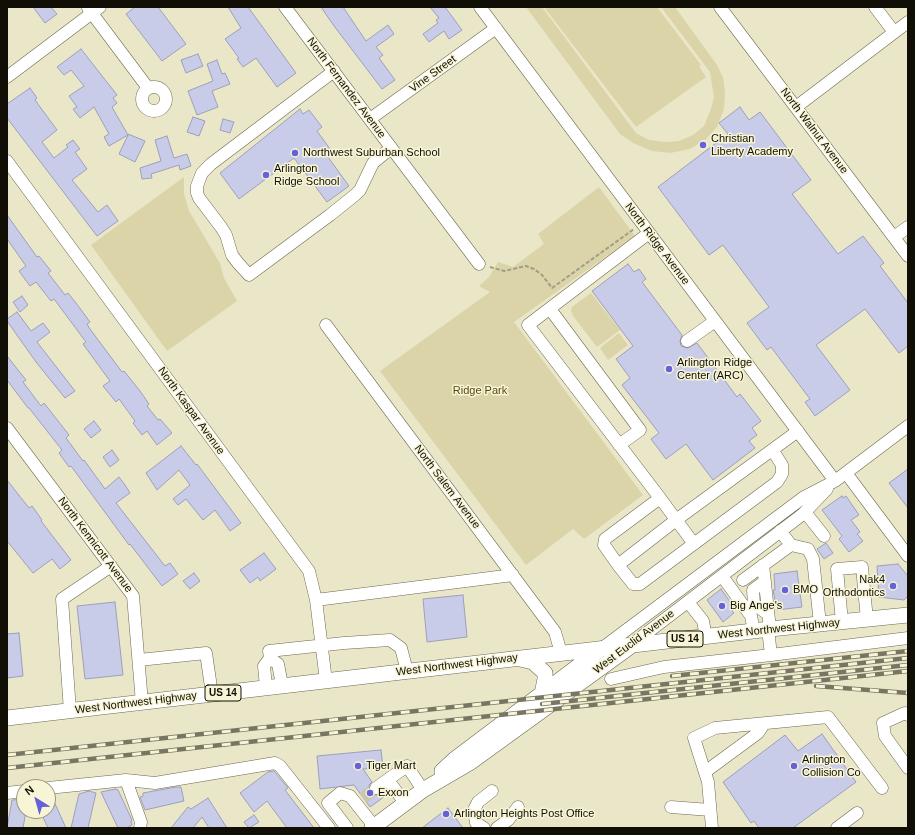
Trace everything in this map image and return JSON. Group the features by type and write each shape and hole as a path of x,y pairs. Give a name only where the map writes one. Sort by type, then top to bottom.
{"main road":[{"name":"West Northwest Highway","path":"7,718 517,658 908,615"},
{"name":"West Euclid Avenue","path":"373,827 423,790 470,762 631,645"},
{"name":"West Euclid Avenue","path":"423,790 455,759 601,649"},
{"path":"517,658 533,662 545,673 542,694"}],"street":[{"name":"North Fernandez Avenue","path":"285,7 479,264"},
{"name":"North Ridge Avenue","path":"480,7 645,236 715,320 835,481"},
{"name":"North Walnut Avenue","path":"720,7 908,254"},
{"path":"876,7 894,32"},
{"path":"7,77 93,9 148,88"},
{"path":"796,107 908,22"},
{"name":"Vine Street","path":"370,120 496,28"},
{"path":"334,71 202,172 197,186 199,198 226,235 232,255 249,275 330,215 360,190 372,163 391,148"},
{"name":"North Kaspar Avenue","path":"7,161 309,571 316,600 326,681"},
{"path":"894,237 908,227"},
{"path":"645,236 528,325 694,544"},
{"path":"550,309 640,430 619,445"},
{"path":"687,341 715,320"},
{"name":"North Salem Avenue","path":"326,325 555,632 561,653"},
{"name":"West Euclid Avenue","path":"631,645 805,512 835,481 908,426"},
{"name":"North Kennicott Avenue","path":"7,428 133,596 142,702"},
{"path":"618,564 753,463 773,451 798,431"},
{"path":"660,498 605,539 604,545 633,584 640,584 776,482 782,474 782,465 773,451"},
{"path":"846,472 908,556"},
{"name":"West Euclid Avenue","path":"601,649 804,497 835,481"},
{"path":"805,512 824,536"},
{"path":"780,531 791,545 808,549 813,559 820,624"},
{"path":"743,580 791,545"},
{"path":"763,565 768,614 764,630"},
{"path":"70,711 62,599 111,566"},
{"path":"842,622 837,569 862,567 867,620"},
{"path":"316,600 513,575"},
{"path":"722,576 751,616 764,630 771,655"},
{"path":"688,602 702,621 706,637"},
{"path":"611,679 664,667 908,638"},
{"path":"282,685 278,664 270,658 269,651 390,640 401,648 408,671"},
{"path":"139,660 206,653 212,694"},
{"path":"266,687 264,666 270,658"},
{"path":"908,715 905,713 883,723 885,736 908,768"},
{"path":"712,828 708,782 694,738 715,728 828,717 882,788"},
{"path":"705,772 758,733 764,724"},
{"path":"56,787 126,780 155,783 275,763 280,766 329,828"},
{"path":"376,788 406,766 423,790"},
{"path":"126,780 141,822 140,828"},
{"path":"388,780 405,803"},
{"path":"484,828 476,823 474,810 478,802 492,791"},
{"path":"345,825 328,803 340,793 350,796 360,804 373,827"},
{"path":"497,828 508,820 518,807"},
{"path":"671,807 710,810"},
{"path":"837,828 857,813"}],"path":[{"path":"479,264 504,271 526,266 530,267 542,275 552,288 634,229 645,236"}],"green space":[{"path":"526,7 542,7 636,133 649,140 666,142 679,141 693,135 704,126 714,97 710,72 661,7 675,7 717,65 723,77 725,92 724,109 717,127 705,140 690,149 670,153 652,151 633,143 620,134"},
{"path":"544,7 657,7 701,65 699,66 706,77 636,127"},
{"path":"184,177 184,194 189,211 220,263 224,278 237,301 167,351 91,245"},
{"name":"Ridge Park","path":"599,187 635,236 514,322 643,495 584,539 573,529 526,565 380,371 490,292 479,286 489,277 498,262 513,267 544,244 538,234"},
{"path":"591,293 620,330 597,347 573,316 571,311 572,307"},
{"path":"619,333 628,345 608,360 600,348"}],"building":[{"path":"33,7 51,7 57,14 45,23"},
{"path":"135,7 158,7 186,44 162,61 126,14"},
{"path":"228,7 248,7 296,73 277,87 256,58 243,67 237,59 239,58 225,39 241,28"},
{"path":"321,7 343,7 366,41 388,25 394,34 376,47 383,55 379,58 395,80 382,89"},
{"path":"430,7 445,7 462,30 449,39 444,31 429,42 423,34 438,23 436,20 439,18"},
{"path":"81,49 117,95 113,98 117,103 112,107 128,135 109,146 104,137 109,134 94,107 80,118 73,109 77,107 69,96 84,86 71,70 64,75 57,67"},
{"path":"198,54 203,66 186,73 181,60"},
{"path":"217,60 222,74 225,73 230,84 212,91 218,107 197,115 188,91 213,81 207,64"},
{"path":"30,88 37,98 35,100 57,130 42,142 54,158 68,147 66,145 73,140 80,149 75,152 87,169 72,180 98,212 107,205 118,221 97,236 7,118 7,104"},
{"path":"740,107 749,120 760,112 811,180 792,194 838,254 863,236 884,263 880,266 908,303 908,346 899,353 865,309 816,345 850,390 815,416 805,402 810,399 771,347 767,350 747,323 769,307 723,245 709,255 658,187 728,134 719,123"},
{"path":"300,109 303,114 309,110 322,127 317,131 333,153 328,157 349,186 327,202 294,158 239,199 220,173"},
{"path":"193,117 205,121 199,136 187,132"},
{"path":"223,119 234,122 230,133 220,130"},
{"path":"128,135 145,141 135,162 119,154"},
{"path":"167,136 174,158 187,154 191,166 180,170 179,165 151,174 152,178 142,179 140,168 161,161 155,140"},
{"path":"7,215 37,257 39,256 51,271 48,273 65,295 68,293 90,322 87,324 90,329 122,372 124,371 140,391 149,404 147,406 158,420 160,419 172,433 157,445 147,431 142,435 133,423 135,421 119,399 116,402 103,386 110,381 83,344 86,342 54,299 51,301 36,282 30,286 19,271 26,266 7,239"},
{"name":"Arlington Ridge Center (ARC)","path":"628,264 634,272 639,269 646,279 642,282 682,335 680,341 681,346 688,348 697,343 737,397 740,394 761,421 752,428 757,435 749,441 755,448 713,480 686,444 666,459 651,439 659,433 622,385 630,378 616,359 633,346 592,291"},
{"path":"22,296 28,305 20,312 13,302"},
{"path":"17,312 31,331 43,323 50,332 37,342 75,391 65,398 36,362 7,321 7,319"},
{"path":"7,356 26,380 23,382 41,406 44,403 69,435 66,438 105,489 119,477 125,485 130,493 116,503 165,566 170,563 178,574 162,586 130,544 129,545 71,466 69,467 59,453 62,450 7,380"},
{"path":"94,421 101,430 91,438 84,429"},
{"path":"181,446 196,465 197,464 241,523 230,531 215,510 203,520 186,499 178,505 173,499 190,485 179,470 157,490 146,473"},
{"path":"112,450 119,460 110,467 103,457"},
{"path":"908,469 908,508 889,483"},
{"path":"7,480 29,508 32,506 42,520 41,521 71,560 60,569 52,559 33,573 7,541"},
{"path":"842,496 843,498 846,496 859,515 851,520 860,532 857,534 863,541 849,552 839,539 842,536 822,510"},
{"path":"826,543 833,553 824,559 817,549"},
{"path":"264,553 276,569 260,581 258,577 250,583 240,570"},
{"name":"Nak4 Orthodontics","path":"898,564 908,576 908,596 904,600 879,597 877,566"},
{"name":"BMO","path":"797,571 802,607 777,610 773,590 775,590 774,574"},
{"path":"194,573 200,581 190,589 183,581"},
{"name":"Big Ange's","path":"721,589 735,609 732,611 734,613 723,622 707,600"},
{"path":"463,595 467,637 427,642 423,599"},
{"path":"115,602 123,675 85,679 77,606"},
{"path":"19,633 23,676 7,678 7,634"},
{"name":"Arlington Collision Co","path":"822,734 856,782 793,828 759,828 754,821 751,823 723,782 785,735 798,751"},
{"path":"381,750 383,768 363,769 372,782 369,785 370,793 376,795 381,794 384,797 370,807 354,785 320,789 317,756"},
{"path":"274,771 288,788 285,790 314,828 287,828 267,801 254,812 240,793 268,772"},
{"path":"181,787 184,801 145,810 140,797 143,796 143,793"},
{"path":"115,789 118,790 132,820 132,825 126,828 118,828 101,792"},
{"path":"89,791 96,793 88,828 71,828 79,794"},
{"path":"208,798 227,828 209,828 202,817 193,828 171,828 188,807 191,809"},
{"path":"12,800 16,800 16,819 25,819 23,828 7,828"},
{"path":"56,806 66,828 48,828 44,819 56,819"},
{"name":"Arlington Heights Post Office","path":"448,808 463,828 422,828"},
{"path":"254,815 259,822 249,828 244,822"}],"tunnel":[{"path":"363,798 376,788"}],"railway":[{"path":"672,676 908,651"},
{"path":"7,755 908,658"},
{"path":"542,704 908,665"},
{"path":"7,768 908,671"},
{"path":"816,686 908,693"}],"place":[{"name":"Christian Liberty Academy","path":"703,145"},
{"name":"Northwest Suburban School","path":"295,153"},
{"name":"Arlington Ridge School","path":"266,175"},
{"name":"Arlington Ridge Center (ARC)","path":"669,369"},
{"name":"Nak4 Orthodontics","path":"893,586"},
{"name":"BMO","path":"785,590"},
{"name":"Big Ange's","path":"722,606"},
{"name":"Tiger Mart","path":"358,766"},
{"name":"Arlington Collision Co","path":"794,766"},
{"name":"Exxon","path":"370,793"},
{"name":"Arlington Heights Post Office","path":"446,814"}]}
